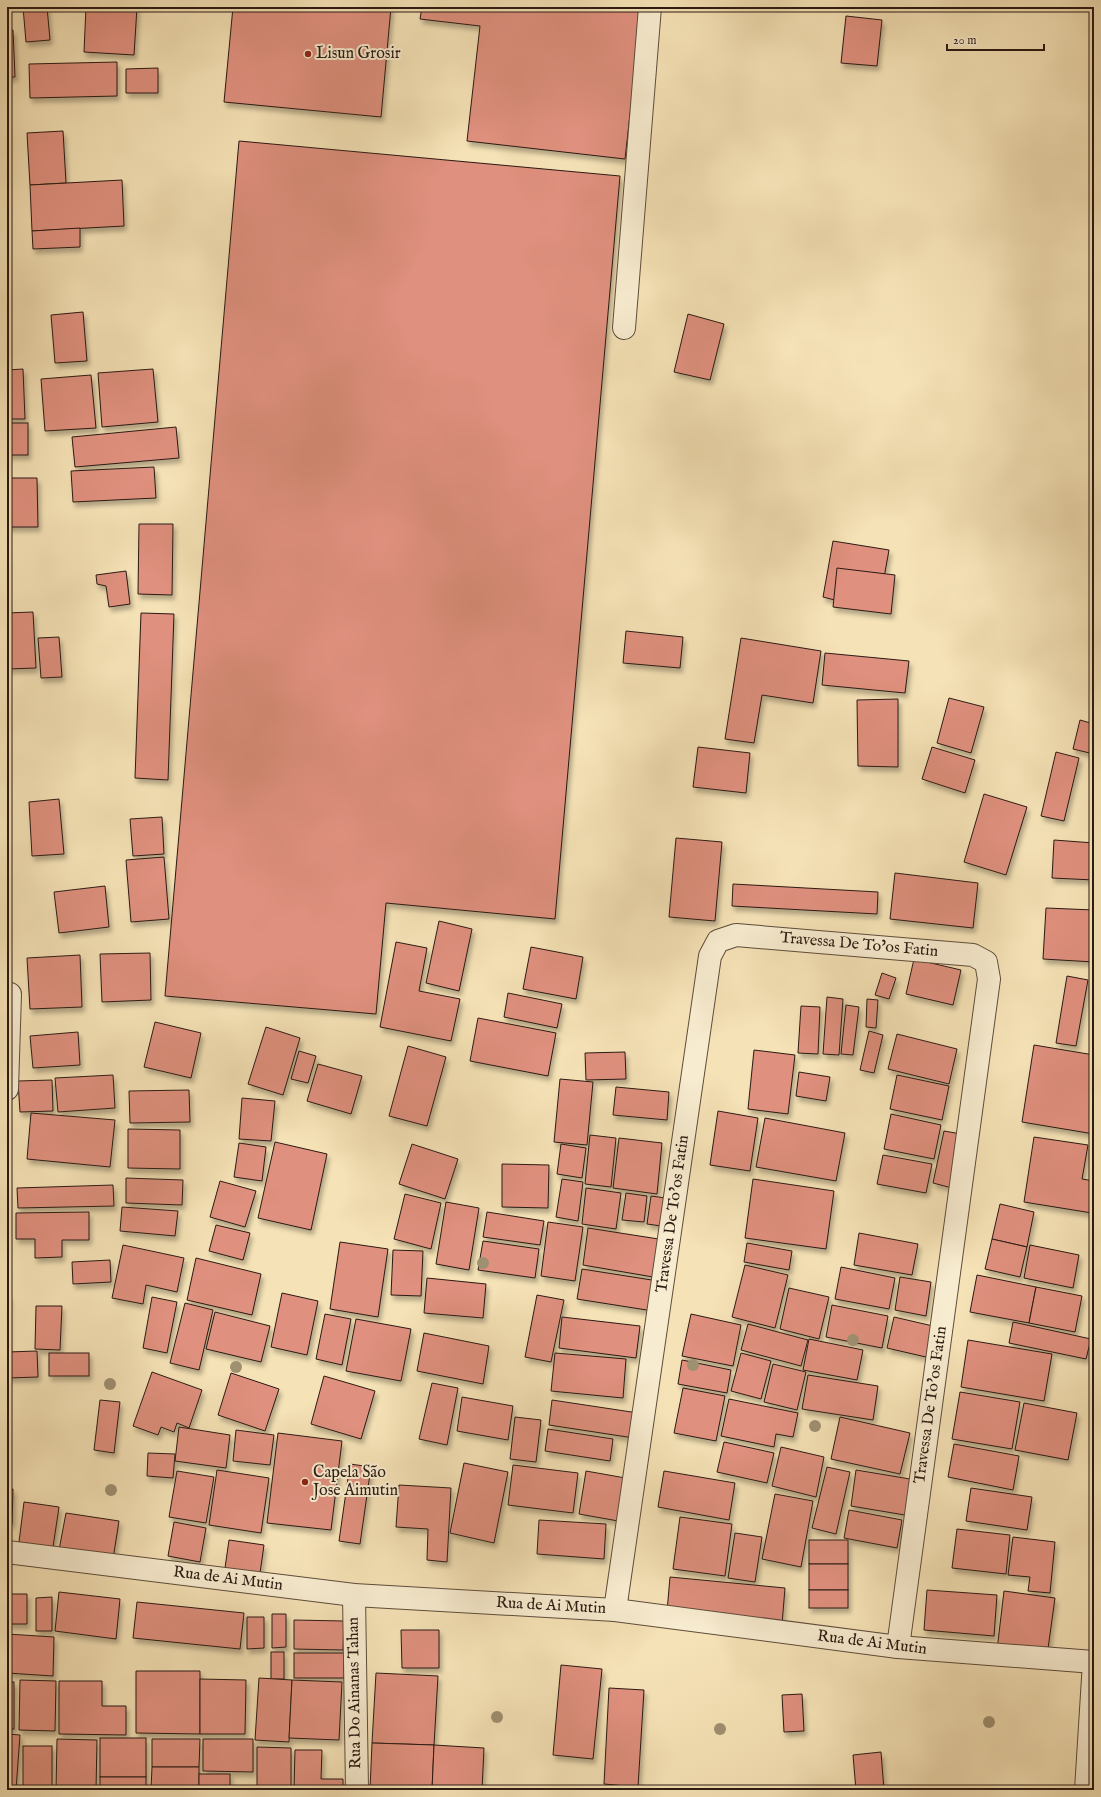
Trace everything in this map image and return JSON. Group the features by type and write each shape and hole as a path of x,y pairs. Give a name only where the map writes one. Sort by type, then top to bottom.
{"street":[{"path":"624,328 650,7"},
{"name":"Travessa De To’os Fatin","path":"615,1610 710,956 718,941 736,935 973,955 986,962 989,979 898,1647"},
{"path":"7,1089 10,994"},
{"name":"Rua de Ai Mutin","path":"7,1552 354,1595 615,1610 898,1647 1094,1662"},
{"name":"Rua Do Ainanas Tahan","path":"354,1595 357,1790"},
{"path":"1086,1790 1094,1662"}],"building":[{"path":"23,7 47,7 50,40 26,42"},
{"path":"86,7 137,7 134,55 84,52"},
{"name":"Lisun Grosir","path":"233,7 391,7 381,117 224,102"},
{"path":"422,7 642,7 625,159 467,141 480,26 420,19"},
{"path":"846,16 882,20 877,66 841,63"},
{"path":"13,30 15,77 7,77 7,31"},
{"path":"117,62 117,96 30,98 29,64"},
{"path":"158,68 158,93 126,93 126,69"},
{"path":"63,131 66,183 30,185 27,133"},
{"path":"239,141 620,176 555,919 386,903 376,1014 165,996"},
{"path":"122,180 124,226 32,231 30,185"},
{"path":"80,228 80,247 33,249 32,231"},
{"path":"83,312 87,361 55,363 51,315"},
{"path":"688,314 724,324 710,380 674,372"},
{"path":"23,369 25,419 7,419 7,370"},
{"path":"153,369 158,422 102,427 98,373"},
{"path":"91,375 96,428 45,431 41,379"},
{"path":"7,423 28,423 28,455 7,455"},
{"path":"176,427 179,458 75,467 72,437"},
{"path":"154,467 156,498 73,502 71,471"},
{"path":"7,478 37,478 38,527 7,527"},
{"path":"139,524 173,524 172,595 138,594"},
{"path":"833,541 889,550 878,611 823,597"},
{"path":"837,568 895,575 891,614 833,607"},
{"path":"126,571 130,604 109,607 106,586 97,584 96,575"},
{"path":"33,612 36,668 7,669 7,613"},
{"path":"141,613 174,614 168,780 135,778"},
{"path":"626,631 683,637 680,668 623,663"},
{"path":"59,637 62,677 41,678 38,638"},
{"path":"741,638 821,651 813,703 762,695 754,743 725,739"},
{"path":"825,653 909,661 905,693 822,685"},
{"path":"949,698 984,707 971,753 937,743"},
{"path":"898,699 898,767 858,766 857,700"},
{"path":"1080,720 1094,724 1094,754 1073,749"},
{"path":"698,747 750,753 746,793 693,787"},
{"path":"932,747 975,760 965,793 922,779"},
{"path":"1056,752 1079,758 1064,821 1041,816"},
{"path":"984,794 1027,807 1006,875 964,862"},
{"path":"59,799 64,854 32,856 29,802"},
{"path":"162,817 164,854 133,856 130,819"},
{"path":"676,838 722,842 715,921 669,917"},
{"path":"1054,840 1094,843 1094,880 1052,878"},
{"path":"164,857 169,919 131,922 126,860"},
{"path":"895,873 978,883 973,928 890,919"},
{"path":"733,884 878,892 877,914 732,906"},
{"path":"105,886 109,927 59,933 54,892"},
{"path":"1046,908 1094,910 1094,962 1043,959"},
{"path":"439,921 472,929 459,991 426,983"},
{"path":"396,942 427,948 419,991 460,999 451,1041 380,1027"},
{"path":"531,947 583,957 576,999 523,989"},
{"path":"150,953 151,1000 102,1002 100,954"},
{"path":"80,955 82,1007 30,1009 27,958"},
{"path":"914,959 961,970 953,1005 906,994"},
{"path":"882,973 896,978 889,999 875,995"},
{"path":"1067,976 1088,980 1076,1046 1056,1043"},
{"path":"508,993 562,1004 557,1028 504,1017"},
{"path":"827,997 843,999 839,1055 823,1054"},
{"path":"867,999 878,1000 876,1028 866,1027"},
{"path":"846,1005 859,1007 853,1055 841,1054"},
{"path":"801,1006 820,1007 818,1054 798,1053"},
{"path":"478,1018 556,1033 548,1076 470,1061"},
{"path":"155,1022 201,1033 191,1078 144,1067"},
{"path":"266,1027 300,1038 283,1095 248,1084"},
{"path":"869,1031 883,1035 874,1073 860,1070"},
{"path":"78,1032 80,1065 33,1068 30,1036"},
{"path":"897,1034 957,1049 949,1084 888,1069"},
{"path":"1034,1045 1094,1055 1094,1134 1022,1122"},
{"path":"408,1046 446,1057 427,1126 389,1116"},
{"path":"754,1050 795,1055 788,1114 748,1109"},
{"path":"299,1051 316,1056 308,1083 291,1079"},
{"path":"625,1052 626,1079 586,1080 585,1053"},
{"path":"318,1064 362,1076 351,1114 307,1101"},
{"path":"799,1072 830,1077 826,1101 796,1096"},
{"path":"113,1075 115,1108 58,1112 55,1078"},
{"path":"897,1075 949,1086 942,1120 890,1109"},
{"path":"560,1079 593,1082 587,1145 554,1142"},
{"path":"52,1080 53,1111 20,1112 18,1081"},
{"path":"616,1087 669,1092 667,1120 613,1115"},
{"path":"189,1090 190,1122 130,1123 129,1091"},
{"path":"242,1098 275,1101 271,1141 239,1139"},
{"path":"718,1111 758,1118 750,1171 710,1165"},
{"path":"31,1113 115,1120 110,1167 27,1159"},
{"path":"891,1114 941,1125 934,1159 884,1149"},
{"path":"765,1118 845,1133 836,1181 756,1167"},
{"path":"128,1129 180,1130 180,1169 128,1168"},
{"path":"944,1131 967,1135 956,1189 933,1183"},
{"path":"590,1135 616,1138 611,1187 585,1184"},
{"path":"1034,1137 1088,1145 1082,1179 1094,1181 1092,1213 1024,1202"},
{"path":"619,1138 662,1143 657,1194 613,1188"},
{"path":"275,1142 327,1154 311,1230 258,1218"},
{"path":"239,1143 266,1147 262,1181 234,1177"},
{"path":"412,1144 458,1159 445,1199 399,1184"},
{"path":"561,1144 586,1148 582,1178 557,1174"},
{"path":"883,1155 932,1164 926,1193 877,1184"},
{"path":"502,1164 549,1165 548,1208 502,1207"},
{"path":"126,1178 183,1180 182,1205 126,1203"},
{"path":"562,1179 583,1182 578,1221 556,1217"},
{"path":"753,1179 834,1191 826,1249 745,1238"},
{"path":"220,1181 256,1191 245,1227 210,1217"},
{"path":"113,1185 114,1206 18,1208 17,1188"},
{"path":"586,1188 621,1193 616,1229 582,1224"},
{"path":"626,1193 647,1196 644,1222 622,1220"},
{"path":"405,1194 441,1203 431,1249 394,1239"},
{"path":"651,1196 673,1199 669,1227 647,1224"},
{"path":"446,1202 479,1208 469,1270 436,1264"},
{"path":"1000,1204 1034,1212 1027,1247 992,1239"},
{"path":"122,1207 178,1211 175,1236 120,1231"},
{"path":"89,1212 89,1240 62,1240 62,1257 35,1258 35,1239 16,1239 16,1213"},
{"path":"487,1212 544,1221 540,1245 483,1237"},
{"path":"548,1222 583,1227 575,1281 541,1276"},
{"path":"216,1225 250,1233 243,1260 209,1251"},
{"path":"588,1228 665,1240 659,1278 583,1265"},
{"path":"859,1233 918,1244 912,1275 854,1265"},
{"path":"992,1239 1027,1247 1020,1277 985,1269"},
{"path":"483,1241 539,1249 535,1278 478,1270"},
{"path":"340,1242 388,1249 378,1317 330,1309"},
{"path":"747,1243 792,1251 789,1270 744,1262"},
{"path":"123,1245 184,1258 177,1292 146,1285 143,1304 112,1298"},
{"path":"1030,1245 1079,1255 1073,1288 1024,1278"},
{"path":"393,1250 423,1251 421,1296 391,1295"},
{"path":"196,1258 261,1274 252,1315 187,1300"},
{"path":"110,1260 111,1282 73,1284 72,1262"},
{"path":"745,1265 788,1275 775,1328 732,1317"},
{"path":"841,1267 895,1278 889,1309 835,1299"},
{"path":"582,1269 658,1281 653,1311 577,1299"},
{"path":"977,1275 1036,1287 1029,1323 970,1312"},
{"path":"900,1277 931,1282 926,1316 895,1310"},
{"path":"427,1278 486,1284 483,1318 424,1313"},
{"path":"1036,1287 1082,1296 1075,1332 1029,1323"},
{"path":"789,1288 829,1297 819,1339 780,1329"},
{"path":"282,1293 318,1301 307,1355 271,1347"},
{"path":"537,1295 564,1300 551,1362 525,1357"},
{"path":"7,1296 9,1296 8,1347 7,1347"},
{"path":"152,1297 177,1302 167,1353 143,1348"},
{"path":"185,1303 213,1310 199,1370 170,1363"},
{"path":"832,1305 888,1316 882,1348 826,1337"},
{"path":"36,1306 62,1306 60,1350 35,1349"},
{"path":"215,1312 270,1326 261,1362 206,1349"},
{"path":"325,1314 351,1319 342,1365 316,1359"},
{"path":"691,1314 741,1325 733,1366 682,1356"},
{"path":"562,1317 640,1326 636,1358 559,1348"},
{"path":"894,1317 933,1326 926,1357 887,1348"},
{"path":"356,1319 411,1329 401,1381 346,1371"},
{"path":"1013,1322 1091,1339 1086,1359 1009,1343"},
{"path":"748,1324 808,1340 801,1366 741,1350"},
{"path":"424,1333 489,1346 483,1384 417,1371"},
{"path":"809,1339 863,1350 857,1380 803,1370"},
{"path":"968,1340 1052,1354 1044,1401 961,1387"},
{"path":"37,1351 38,1377 7,1378 7,1352"},
{"path":"49,1353 89,1353 89,1376 49,1376"},
{"path":"555,1353 626,1359 623,1398 551,1391"},
{"path":"741,1353 771,1361 761,1399 731,1391"},
{"path":"682,1360 731,1370 727,1393 678,1384"},
{"path":"773,1364 806,1372 797,1410 764,1402"},
{"path":"152,1372 202,1390 189,1428 177,1423 174,1432 161,1427 158,1435 133,1426"},
{"path":"231,1373 279,1389 265,1431 218,1415"},
{"path":"808,1375 878,1386 873,1420 802,1409"},
{"path":"324,1376 375,1391 361,1439 311,1424"},
{"path":"432,1383 458,1388 447,1445 419,1439"},
{"path":"683,1388 725,1396 716,1441 674,1433"},
{"path":"960,1392 1020,1402 1012,1449 952,1439"},
{"path":"462,1397 513,1406 508,1440 457,1431"},
{"path":"729,1399 798,1413 793,1437 776,1434 774,1447 721,1436"},
{"path":"100,1400 120,1402 114,1453 94,1450"},
{"path":"552,1400 638,1413 634,1438 549,1425"},
{"path":"1024,1403 1077,1413 1068,1460 1015,1450"},
{"path":"515,1417 541,1420 536,1462 510,1459"},
{"path":"840,1417 910,1433 900,1474 831,1459"},
{"path":"179,1427 230,1435 226,1468 175,1461"},
{"path":"548,1429 613,1439 610,1461 545,1451"},
{"path":"236,1430 274,1435 270,1465 233,1461"},
{"name":"Capela São Jose Aimutin","path":"278,1433 342,1441 331,1530 267,1523"},
{"path":"724,1442 774,1453 767,1483 717,1472"},
{"path":"954,1444 1019,1456 1013,1490 948,1477"},
{"path":"781,1447 824,1457 816,1497 772,1486"},
{"path":"148,1453 175,1454 173,1478 147,1476"},
{"path":"464,1463 508,1472 494,1543 450,1533"},
{"path":"350,1464 371,1467 360,1544 339,1541"},
{"path":"513,1465 578,1473 573,1513 508,1505"},
{"path":"827,1467 850,1472 836,1534 812,1528"},
{"path":"217,1470 269,1478 261,1533 209,1525"},
{"path":"856,1470 910,1479 905,1515 851,1506"},
{"path":"177,1471 214,1477 206,1523 169,1517"},
{"path":"586,1471 631,1479 624,1522 579,1514"},
{"path":"664,1471 735,1483 729,1520 658,1507"},
{"path":"399,1485 451,1488 447,1562 427,1560 428,1529 396,1527"},
{"path":"971,1488 1032,1497 1027,1530 966,1521"},
{"path":"7,1489 13,1489 12,1524 7,1523"},
{"path":"775,1494 813,1501 801,1567 762,1559"},
{"path":"24,1502 59,1507 53,1547 19,1542"},
{"path":"849,1510 902,1520 897,1548 844,1538"},
{"path":"66,1513 119,1521 113,1559 59,1550"},
{"path":"680,1517 732,1524 725,1576 673,1569"},
{"path":"539,1520 606,1524 604,1559 537,1554"},
{"path":"174,1522 206,1528 200,1562 168,1556"},
{"path":"957,1529 1010,1535 1006,1574 952,1568"},
{"path":"735,1533 762,1537 755,1582 728,1578"},
{"path":"1013,1537 1055,1542 1050,1593 1028,1591 1030,1577 1008,1575"},
{"path":"229,1540 264,1545 260,1573 225,1568"},
{"path":"809,1540 848,1540 848,1564 809,1564"},
{"path":"809,1564 848,1564 848,1590 809,1590"},
{"path":"670,1577 785,1588 782,1624 667,1612"},
{"path":"809,1590 848,1590 848,1608 809,1608"},
{"path":"927,1590 997,1595 994,1636 924,1630"},
{"path":"1004,1591 1055,1598 1047,1656 997,1650"},
{"path":"59,1592 120,1599 116,1639 55,1631"},
{"path":"8,1594 27,1594 27,1624 9,1624"},
{"path":"52,1597 52,1631 36,1631 36,1598"},
{"path":"137,1602 244,1613 240,1649 133,1638"},
{"path":"272,1614 286,1614 286,1647 272,1648"},
{"path":"247,1617 264,1617 264,1648 247,1649"},
{"path":"294,1620 344,1621 343,1650 294,1649"},
{"path":"401,1630 439,1630 439,1668 402,1668"},
{"path":"7,1634 54,1637 53,1676 7,1673"},
{"path":"271,1652 284,1652 284,1679 271,1679"},
{"path":"294,1653 344,1653 344,1678 294,1678"},
{"path":"561,1665 602,1669 593,1759 553,1755"},
{"path":"136,1671 200,1671 200,1734 136,1733"},
{"path":"376,1673 438,1676 434,1745 372,1743"},
{"path":"259,1678 292,1680 289,1742 255,1740"},
{"path":"200,1679 246,1680 245,1734 200,1734"},
{"path":"20,1680 56,1681 55,1731 19,1730"},
{"path":"292,1680 342,1682 339,1740 289,1738"},
{"path":"59,1681 102,1681 102,1706 126,1706 126,1735 59,1734"},
{"path":"7,1682 14,1682 14,1729 7,1729"},
{"path":"609,1688 644,1690 638,1787 604,1784"},
{"path":"802,1694 804,1731 784,1732 782,1695"},
{"path":"7,1734 20,1735 16,1790 7,1790"},
{"path":"100,1738 146,1738 146,1777 100,1777"},
{"path":"57,1739 97,1740 96,1790 56,1790"},
{"path":"152,1739 200,1739 199,1767 152,1767"},
{"path":"203,1739 253,1739 253,1772 203,1771"},
{"path":"372,1743 434,1745 432,1790 370,1790"},
{"path":"434,1745 484,1748 482,1790 432,1790"},
{"path":"23,1746 52,1746 52,1790 23,1790"},
{"path":"257,1747 291,1748 291,1790 257,1790"},
{"path":"295,1750 322,1750 321,1779 343,1779 343,1790 294,1790"},
{"path":"881,1752 884,1790 856,1790 853,1755"},
{"path":"152,1767 199,1767 199,1790 151,1790"},
{"path":"199,1774 230,1774 230,1790 199,1790"},
{"path":"100,1777 146,1777 146,1790 100,1790"}],"place":[{"name":"Lisun Grosir","path":"308,54"},
{"name":"Capela São Jose Aimutin","path":"305,1482"}]}
